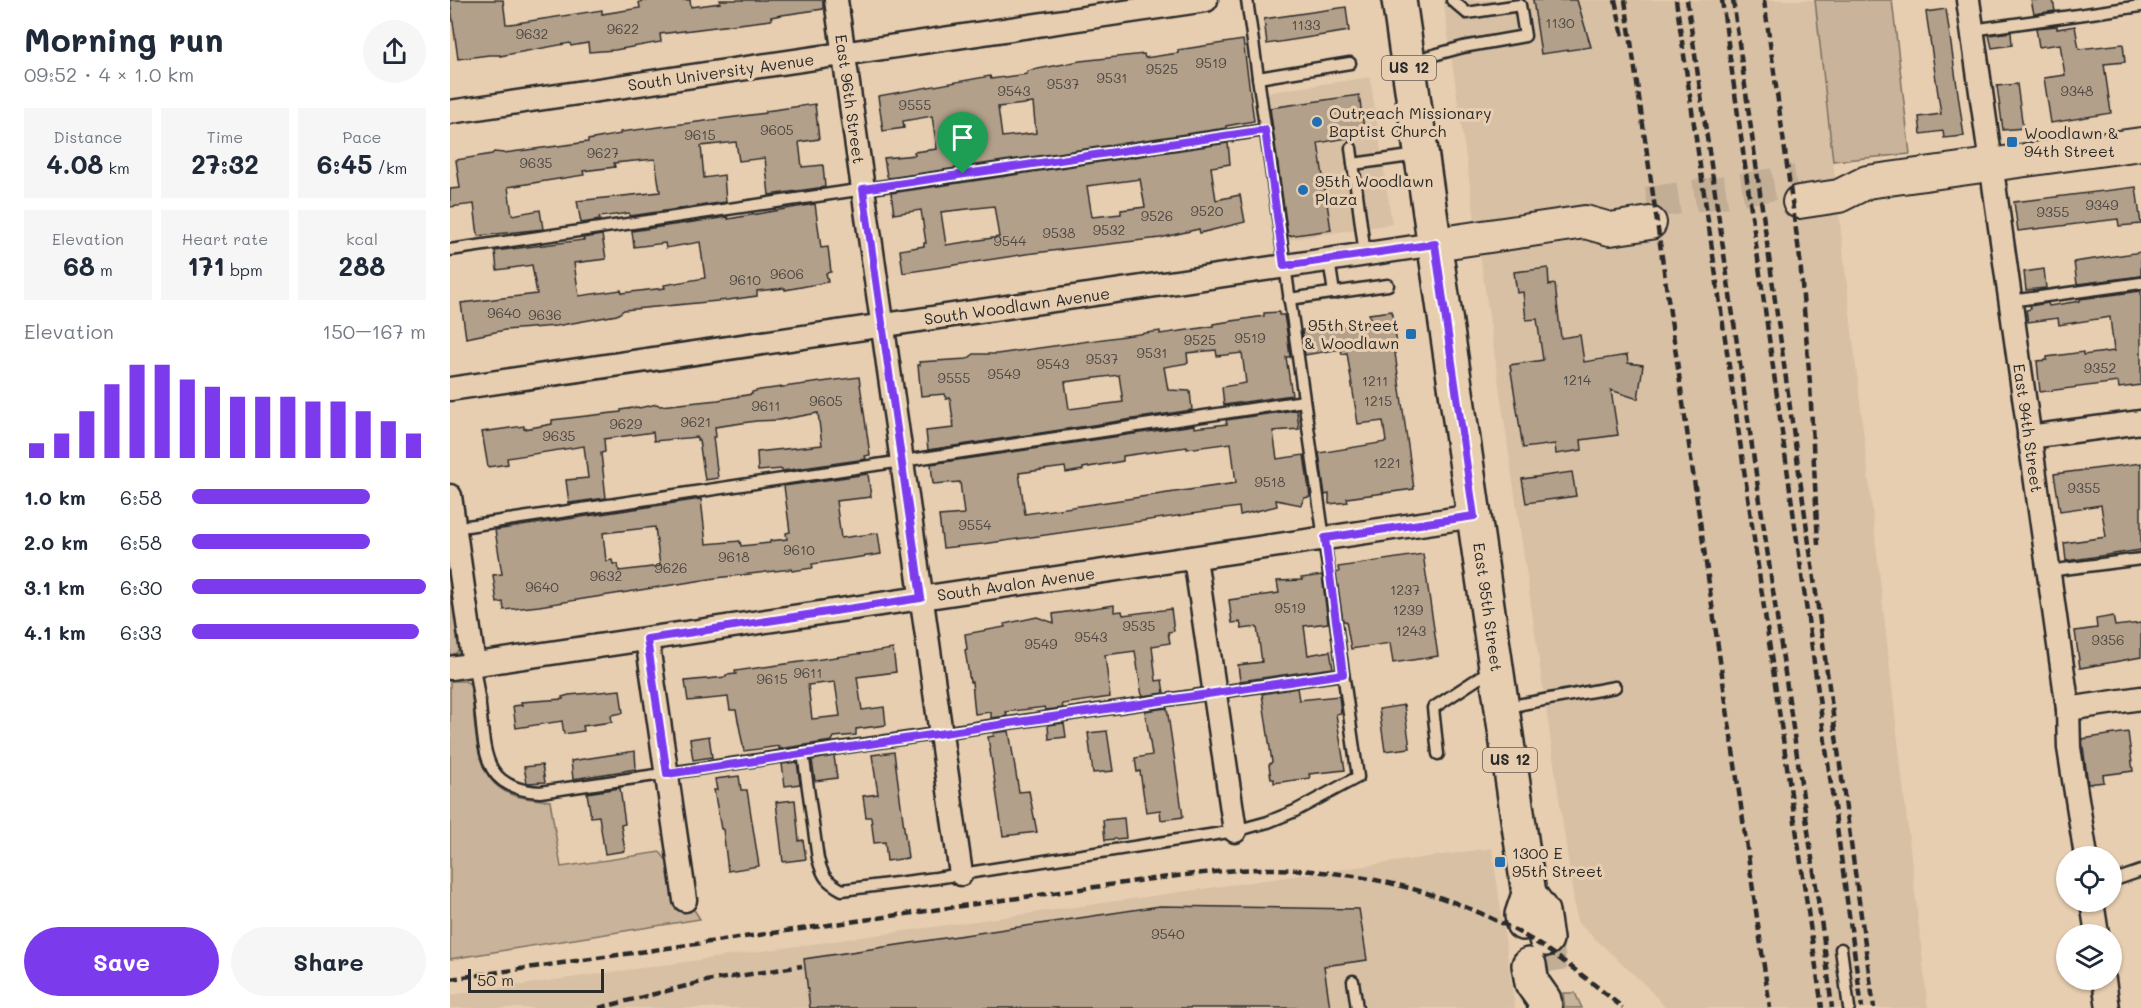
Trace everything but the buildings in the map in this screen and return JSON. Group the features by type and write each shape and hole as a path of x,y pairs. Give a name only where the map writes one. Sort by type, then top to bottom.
{"main road":[{"name":"East 95th Street","path":"1399,0 1538,958"}],"street":[{"name":"East 96th Street","path":"836,0 960,874"},
{"name":"South University Avenue","path":"450,112 1206,0"},
{"name":"East 94th Street","path":"1968,0 2068,709 2069,748 2084,846"},
{"path":"1797,192 1839,196 1867,182 2141,144"},
{"name":"South Woodlawn Avenue","path":"450,389 1585,222 1606,209 1649,213"},
{"path":"2029,438 2141,422"},
{"path":"450,496 474,665"},
{"name":"South Avalon Avenue","path":"450,668 1474,516"},
{"path":"1195,558 1235,831"},
{"path":"647,639 685,900"},
{"path":"2068,709 2141,698"},
{"path":"2105,990 2108,1008"}],"lane":[{"path":"803,753 818,859 822,873 829,883 842,890 861,889 1235,831 1268,822 1295,811 1358,777 1247,0"},
{"path":"1408,61 1463,47 1525,36 1520,5 1467,13 1452,0"},
{"path":"1972,30 2141,6"},
{"path":"1258,78 1350,63"},
{"path":"450,250 1265,130"},
{"path":"1351,148 1365,255"},
{"path":"1353,164 1422,155"},
{"path":"1329,260 1334,293"},
{"path":"2010,302 2141,283"},
{"path":"1289,299 1388,285"},
{"path":"454,528 1304,401"},
{"path":"2048,572 2141,559"},
{"path":"474,665 484,751 488,765 507,784 523,791 540,792 1343,674"},
{"path":"1438,754 1433,708 1496,666"},
{"path":"1502,707 1615,687"},
{"path":"2122,878 2141,871"},
{"path":"1841,949 1849,1008"},
{"path":"1353,981 1358,1008"}],"shaded area":[{"path":"1443,0 1815,0 1928,1008 1666,1008 1646,986 1577,922"},
{"path":"1815,0 1892,0 1910,154 1833,161"},
{"name":"95th Woodlawn Plaza","path":"1370,77 1392,224 1286,240 1263,93"},
{"path":"450,556 461,647 456,653 450,655"},
{"path":"450,681 465,681 470,684 479,755 491,780 512,795 550,801 561,867 660,852 668,862 672,884 685,908 693,908 700,919 450,959"},
{"path":"1492,848 1515,1008 450,1008 450,995"},
{"path":"1563,993 1575,993 1582,1008 1565,1008"}],"tunnel":[{"path":"1647,203 1796,181"},
{"path":"1546,939 1552,980"}],"railway":[{"path":"1615,0 1623,36"},
{"path":"1625,0 1770,1008"},
{"path":"1676,0 1822,1008"},
{"path":"1687,0 1832,1008"},
{"path":"1722,0 1862,1008"},
{"path":"1733,0 1874,1008"},
{"path":"1764,0 1800,259 1810,384 1818,545"},
{"path":"450,979 1144,880 1223,871 1271,869 1305,870 1373,880 1406,887 1471,909 1532,940 1579,972 1623,1008"},
{"path":"599,1008 706,981 802,966"}],"place":[{"name":"Outreach Missionary Baptist Church","path":"1317,122"},
{"name":"Woodlawn & 94th Street","path":"2012,142"},
{"name":"95th Woodlawn Plaza","path":"1303,190"},
{"name":"95th Street & Woodlawn","path":"1411,334"},
{"name":"1300 E 95th Street","path":"1500,862"}],"route":[{"path":"1265,130 1284,266 1435,244 1474,516 1325,538 1343,674 667,774 647,639 921,598 863,189 963,174 1265,130"}]}
